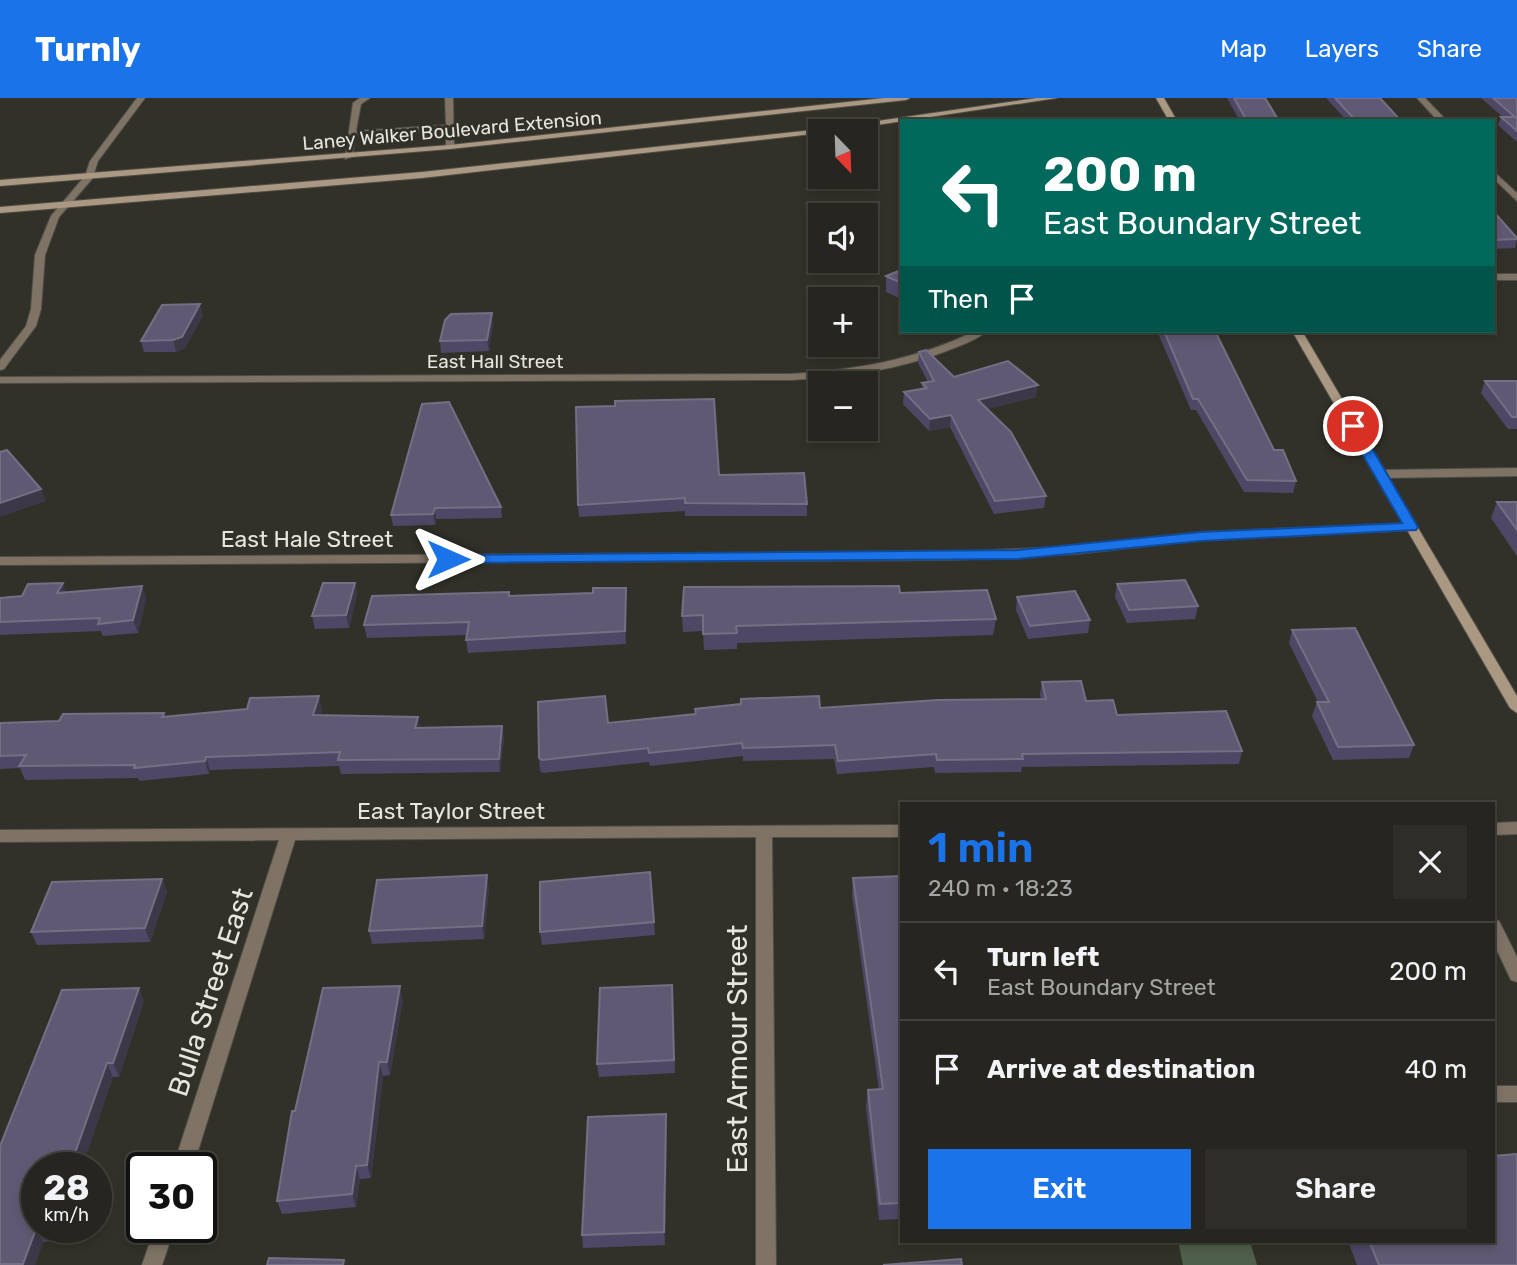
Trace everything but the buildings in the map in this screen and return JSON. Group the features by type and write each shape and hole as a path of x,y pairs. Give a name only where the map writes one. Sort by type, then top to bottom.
{"main road":[{"name":"Laney Walker Boulevard Extension","path":"0,183 348,157 906,98"},
{"name":"Laney Walker Boulevard Extension","path":"905,119 1053,98"},
{"path":"1160,98 1172,119"},
{"path":"736,118 756,140"},
{"name":"Laney Walker Boulevard Extension","path":"878,123 900,120"},
{"name":"Laney Walker Boulevard Extension","path":"0,210 398,178 808,133"},
{"path":"394,152 398,178"},
{"path":"1298,333 1517,708"}],"street":[{"path":"0,367 31,326 36,309 40,255 62,205 89,177 94,162 141,98"},
{"path":"348,157 357,103 366,98"},
{"path":"449,98 450,147"},
{"path":"1422,98 1441,119"},
{"path":"352,134 450,127"},
{"path":"1495,175 1517,198"},
{"path":"1495,277 1517,277"},
{"name":"East Hall Street","path":"0,380 802,377 894,366 950,348 978,333"},
{"path":"1381,474 1517,472"},
{"name":"East Hale Street","path":"0,561 952,556 1077,550 1201,536 1411,527"},
{"path":"1495,829 1517,828"},
{"name":"East Taylor Street","path":"0,836 900,831"},
{"name":"East Armour Street","path":"764,832 766,1265"},
{"name":"Bulla Street East","path":"188,1152 289,834"},
{"path":"1495,929 1517,975"},
{"path":"1495,1094 1517,1094"},
{"path":"152,1265 160,1243"}],"green space":[{"path":"1178,1243 1251,1243 1257,1265 1183,1265"}],"route":[{"path":"448,559 1018,555 1201,536 1411,527 1353,426"}]}
